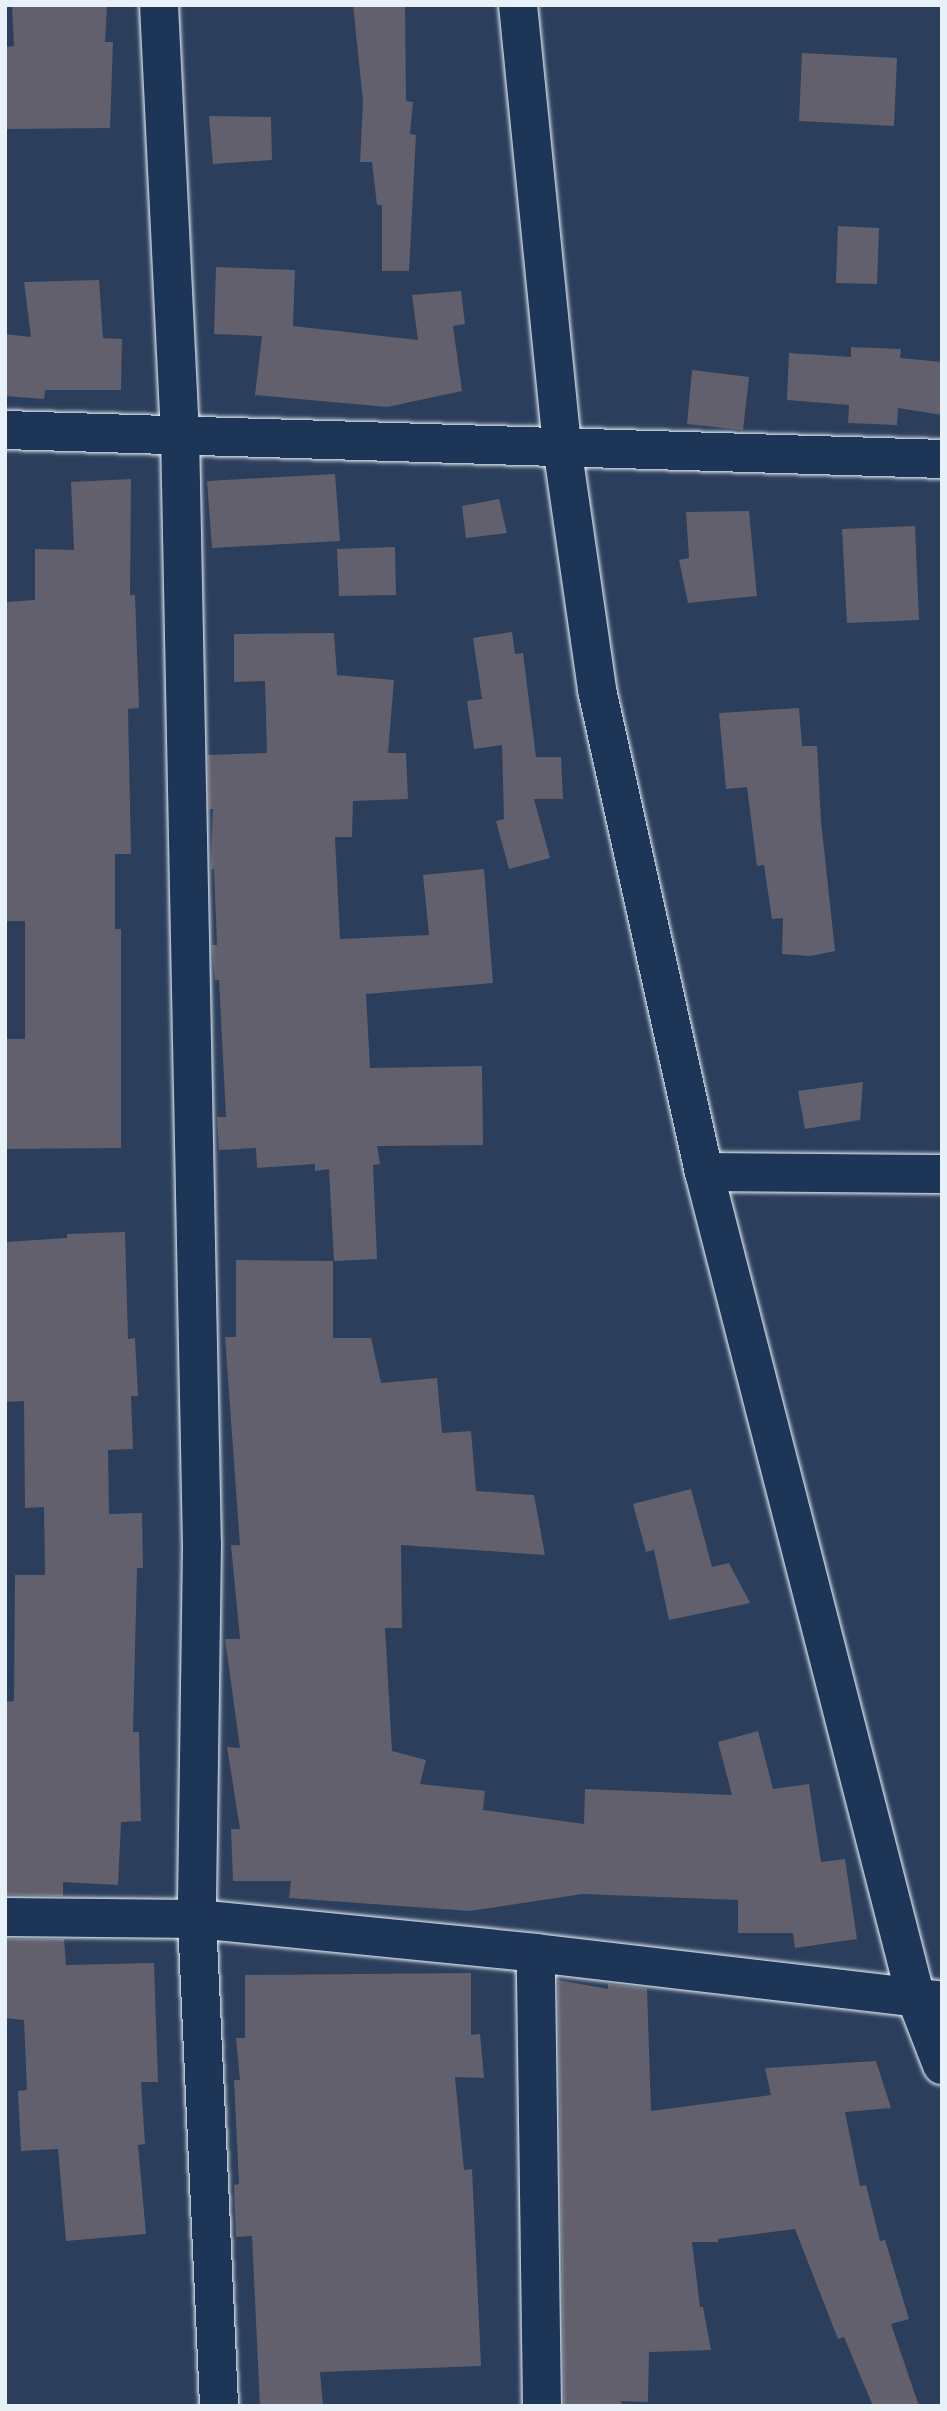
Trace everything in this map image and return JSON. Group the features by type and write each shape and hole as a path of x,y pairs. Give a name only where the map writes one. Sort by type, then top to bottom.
{"street":[{"path":"159,5 180,433 202,1544 197,1919 219,2406"},
{"path":"517,5 562,446 597,690 704,1172 929,1999 942,2065"},
{"path":"5,430 180,433 942,459"},
{"path":"704,1172 942,1174"},
{"path":"5,1917 197,1919 929,1999"},
{"path":"536,1954 542,2406"}],"building":[{"path":"12,5 107,5 105,42 113,42 110,128 5,129 5,47 14,46"},
{"path":"353,5 405,5 406,101 413,102 410,134 416,135 409,271 382,271 382,205 377,205 372,162 360,162 363,101"},
{"path":"802,53 897,58 894,126 799,121"},
{"path":"209,116 271,117 272,160 213,164"},
{"path":"838,226 879,228 877,284 836,283"},
{"path":"216,267 295,270 293,326 418,340 412,295 461,291 465,324 453,326 462,391 387,407 255,395 262,336 214,334"},
{"path":"99,280 103,338 122,339 121,390 45,390 44,399 5,396 5,334 31,337 24,282"},
{"path":"851,347 901,349 900,358 942,362 942,415 898,408 897,425 848,423 849,405 787,400 789,353 851,357"},
{"path":"692,370 749,377 743,430 687,424"},
{"path":"335,474 340,541 212,548 207,481"},
{"path":"131,479 130,595 135,595 139,708 128,709 131,854 115,854 115,929 121,929 121,1148 5,1149 5,1039 25,1039 25,921 5,921 5,602 35,600 35,549 74,550 71,482"},
{"path":"499,499 507,533 466,538 462,506"},
{"path":"749,511 757,596 688,603 679,560 689,558 686,512"},
{"path":"915,526 919,620 847,623 842,529"},
{"path":"395,547 396,595 339,596 337,549"},
{"path":"512,632 515,654 523,653 536,757 561,757 563,799 534,799 550,858 509,869 496,821 504,819 502,745 474,749 467,701 482,699 473,638"},
{"path":"334,633 337,675 394,680 388,753 406,753 408,799 353,801 352,837 335,837 340,939 429,935 423,875 484,869 493,983 366,994 370,1068 482,1066 483,1145 377,1146 380,1164 373,1165 377,1259 334,1261 329,1169 315,1171 315,1164 257,1168 256,1148 219,1150 217,1117 226,1117 219,980 215,980 212,945 217,945 214,869 211,869 213,809 209,809 208,755 267,753 265,681 234,682 234,634"},
{"path":"799,708 802,746 817,746 821,821 835,951 810,956 782,954 783,918 772,919 764,865 757,866 747,787 726,789 719,713"},
{"path":"863,1082 860,1120 805,1129 798,1091"},
{"path":"125,1232 128,1339 135,1338 138,1396 131,1396 133,1449 108,1450 109,1514 142,1513 143,1568 137,1568 133,1732 139,1732 141,1821 121,1822 118,1885 63,1882 63,1896 5,1895 5,1702 14,1701 15,1575 45,1575 44,1507 25,1508 24,1401 5,1402 5,1242 67,1238 67,1234"},
{"path":"236,1260 333,1261 333,1338 371,1338 381,1383 437,1378 442,1433 471,1431 476,1491 534,1495 545,1555 401,1545 402,1628 385,1628 392,1751 426,1760 420,1784 485,1791 483,1810 584,1824 585,1789 732,1795 718,1742 758,1731 773,1789 809,1784 821,1862 845,1859 857,1939 795,1948 793,1933 738,1933 738,1900 582,1894 470,1911 289,1898 291,1881 233,1881 231,1829 240,1829 227,1747 240,1748 225,1639 240,1639 231,1545 240,1545 225,1337 236,1337"},
{"path":"691,1489 712,1567 729,1563 750,1603 669,1620 654,1550 646,1552 633,1504"},
{"path":"5,1939 64,1939 66,1965 154,1963 158,2082 141,2082 145,2144 138,2145 146,2234 66,2241 58,2149 21,2151 18,2091 27,2090 24,2020 5,2018"},
{"path":"471,1973 471,2035 480,2034 484,2078 455,2077 464,2170 472,2169 481,2366 320,2372 323,2406 260,2406 252,2236 236,2237 234,2185 239,2184 234,2080 240,2080 236,2038 245,2038 245,1975"},
{"path":"558,1980 608,1989 608,1984 647,1988 651,2111 771,2095 765,2068 876,2061 891,2108 845,2112 860,2186 866,2185 880,2241 885,2240 909,2319 891,2324 919,2406 873,2406 844,2337 838,2339 795,2229 718,2239 718,2242 692,2242 700,2307 703,2307 711,2350 649,2352 648,2402 621,2401 622,2406 564,2406"}]}
